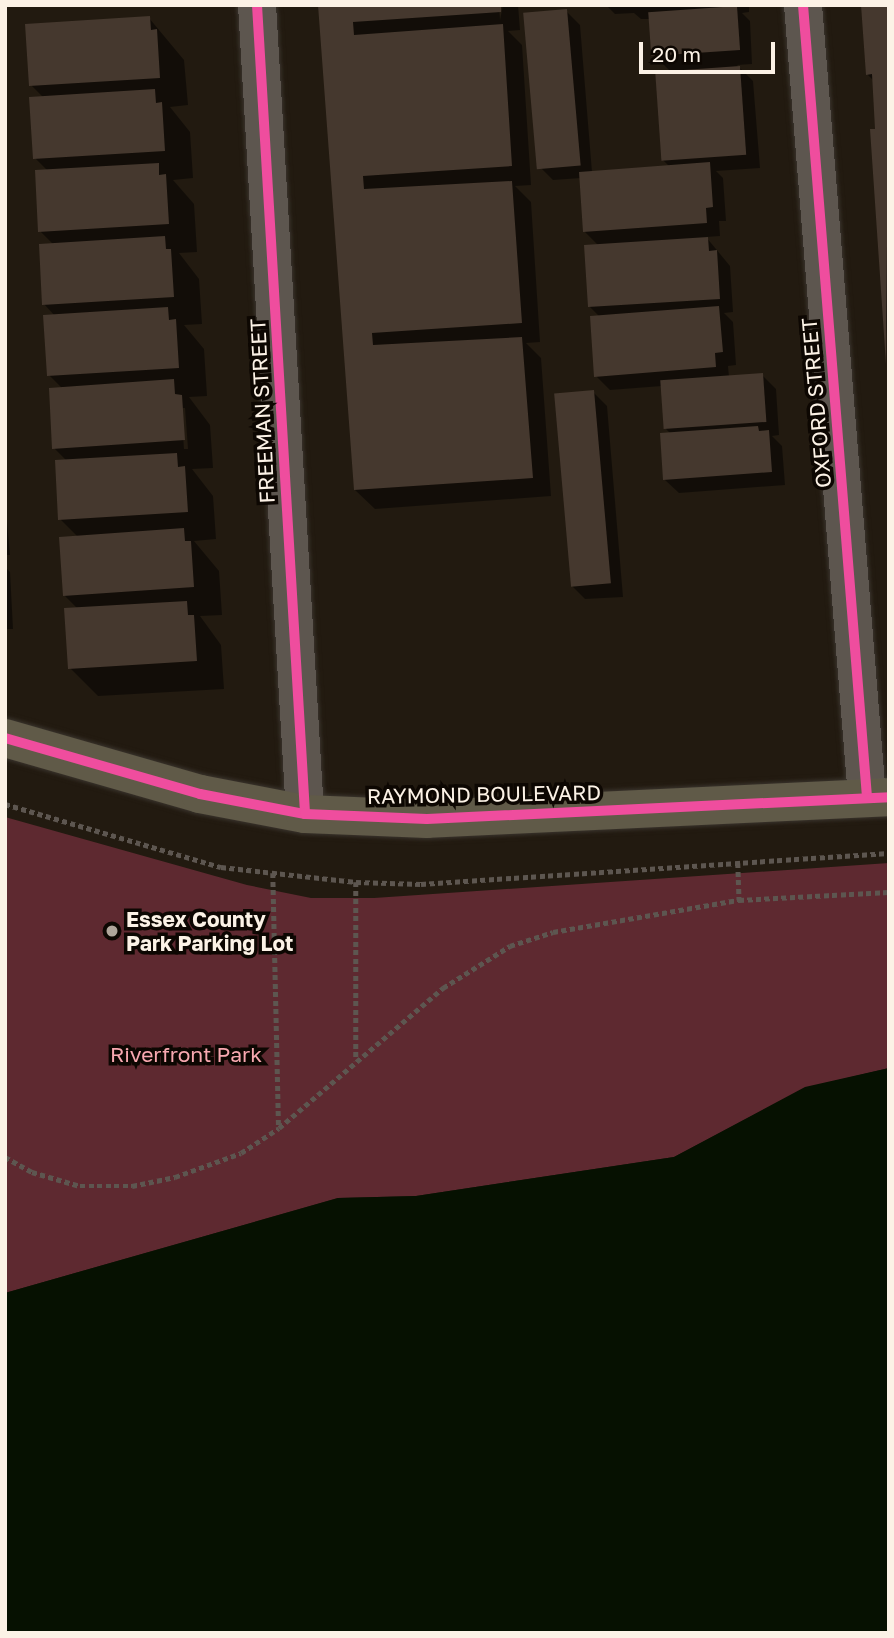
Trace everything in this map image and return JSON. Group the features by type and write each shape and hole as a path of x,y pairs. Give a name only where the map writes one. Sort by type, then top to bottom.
{"main road":[{"name":"RAYMOND BOULEVARD","path":"5,738 200,794 305,814 427,819 878,797"}],"street":[{"name":"FREEMAN STREET","path":"257,5 305,814"},
{"name":"OXFORD STREET","path":"803,5 878,797"}],"path":[{"path":"738,863 739,900"},
{"path":"273,873 279,1128"},
{"path":"356,882 356,1062"},
{"path":"5,1157 32,1172 80,1186 132,1186 175,1177 241,1153 279,1128 443,988 510,946 553,932 739,900 889,892"}],"green space":[{"name":"Riverfront Park","path":"5,817 247,885 311,898 374,898 889,863 889,1068 805,1088 674,1157 416,1196 338,1198 5,1293"}],"shaded area":[{"path":"889,1068 889,1633 5,1633 5,1293 338,1198 416,1196 674,1157 805,1087"}],"building":[{"path":"318,5 501,5 501,12 353,22 354,35 503,24 512,166 363,176 364,189 512,181 522,323 372,333 373,345 522,337 533,478 354,490"},
{"path":"861,5 889,5 886,364 870,129 875,129 872,74 866,75"},
{"path":"737,6 740,50 651,56 648,12"},
{"path":"567,9 581,165 537,169 523,13"},
{"path":"150,16 151,30 157,29 160,78 29,86 25,24"},
{"path":"740,66 746,155 661,161 655,72"},
{"path":"155,89 156,103 162,102 165,151 33,159 29,97"},
{"path":"710,162 713,207 706,208 707,223 583,232 579,172"},
{"path":"159,163 159,175 166,174 169,224 38,232 35,170"},
{"path":"165,236 166,249 171,249 174,297 42,305 39,244"},
{"path":"708,237 709,251 717,250 720,299 588,307 584,245"},
{"path":"719,306 723,352 715,353 716,367 594,377 590,316"},
{"path":"168,307 169,320 176,319 179,368 47,376 43,315"},
{"path":"763,373 766,422 664,429 660,380"},
{"path":"174,379 175,394 182,395 185,440 52,449 49,388"},
{"path":"594,390 611,583 571,587 554,393"},
{"path":"758,426 759,431 769,430 772,472 663,480 660,433"},
{"path":"177,453 178,467 185,466 188,512 58,520 55,460"},
{"path":"184,528 185,541 191,541 194,587 63,596 59,537"},
{"path":"187,601 188,615 194,615 197,661 68,669 64,608"}],"cycle path":[{"path":"257,5 305,814"},
{"path":"803,5 867,797"},
{"path":"5,738 200,794 305,814 427,819 889,797"}],"place":[{"name":"Essex County Park Parking Lot","path":"112,931"}]}
